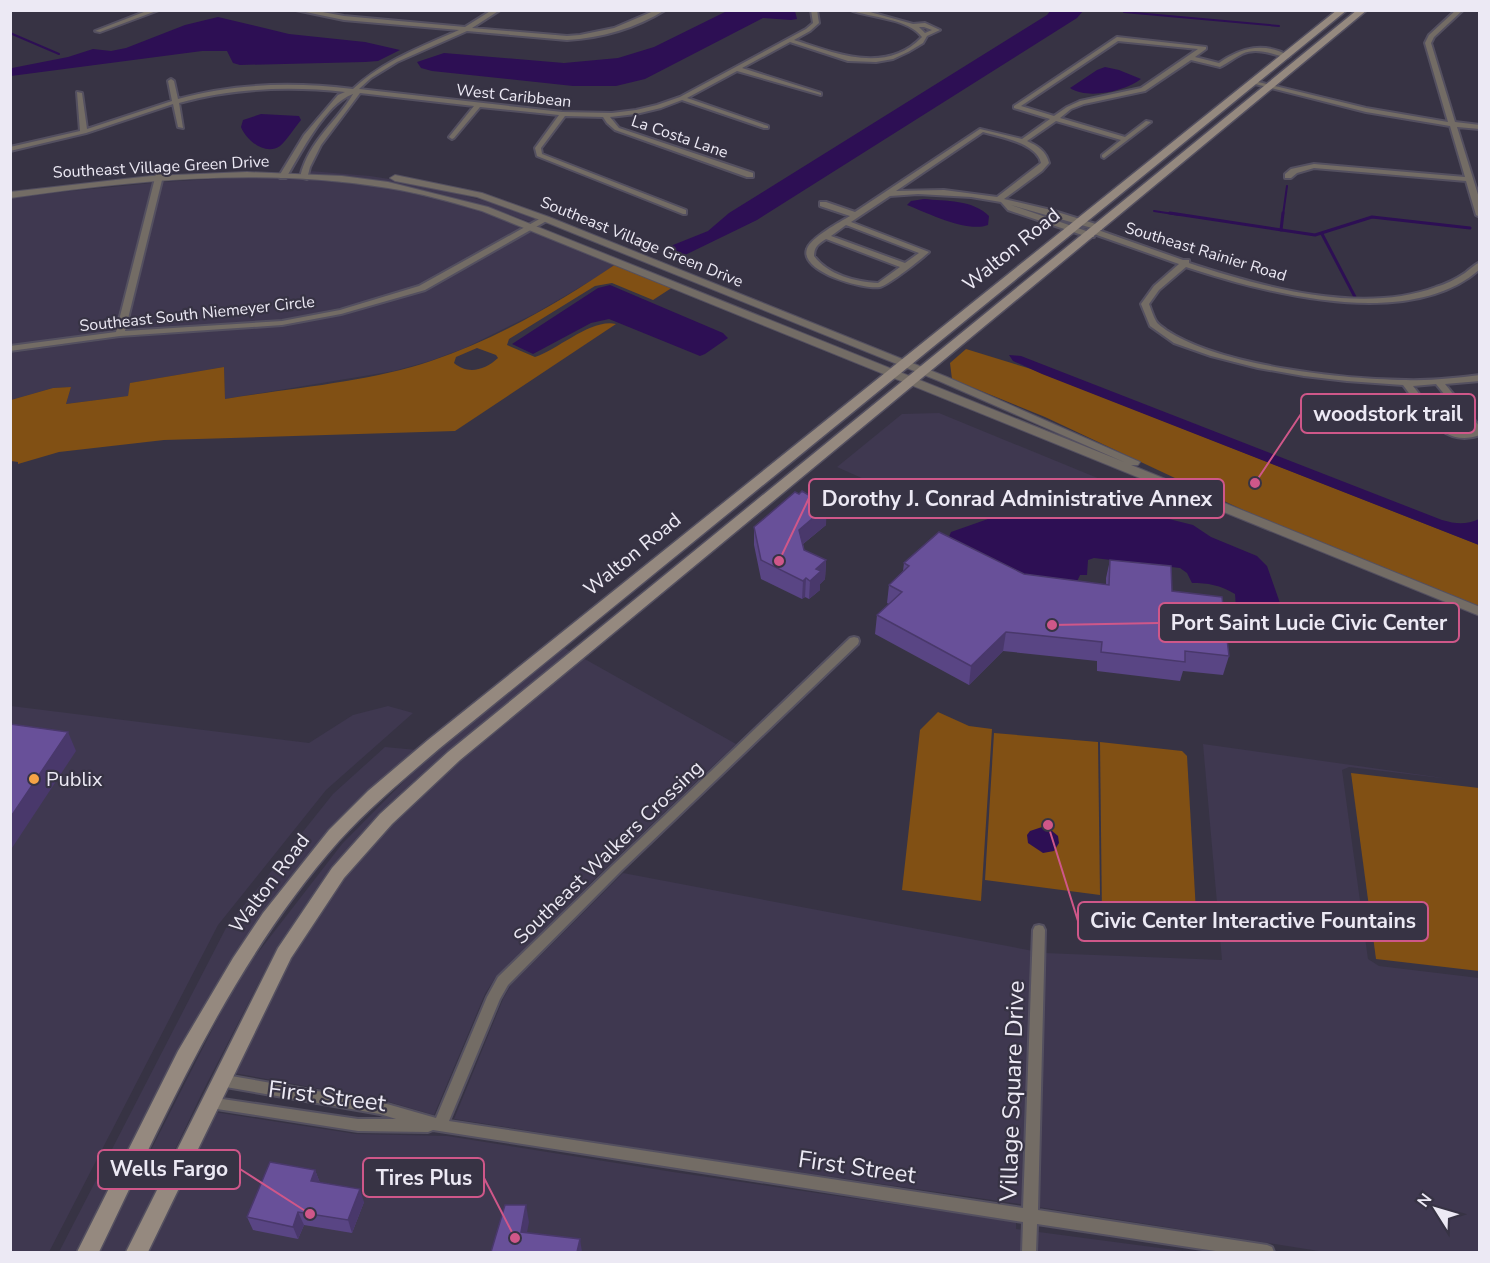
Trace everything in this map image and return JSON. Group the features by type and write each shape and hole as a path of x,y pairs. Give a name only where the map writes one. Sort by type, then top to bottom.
{"main road":[{"name":"Walton Road","path":"137,1252 284,953 338,873 386,819 454,756 686,565 1077,225 1343,10"},
{"name":"Walton Road","path":"88,1252 196,1038 234,969 272,912 338,830 382,788 670,552 749,490 1095,232 1364,10"},
{"path":"686,565 692,548 723,520 749,490"},
{"path":"603,633 614,612 664,568 670,552"}],"street":[{"path":"98,31 156,10"},
{"path":"299,10 344,18 567,38 593,37 629,26 662,10"},
{"path":"286,172 313,128 340,96 354,91 369,77 395,61 464,30 497,10"},
{"path":"853,10 914,26 925,25 937,30 925,35 922,41 915,46 883,61 879,66 870,69 859,67 857,60"},
{"path":"1460,10 1431,36 1428,43 1479,215"},
{"name":"West Caribbean","path":"10,149 84,132 176,101 212,93 283,86 606,116 648,111 682,98 789,40 816,23 816,11"},
{"path":"914,26 925,35"},
{"path":"1022,142 1055,118 1082,102 1143,90 1204,48 1117,39 1016,107 1055,118 1126,140"},
{"path":"789,40 857,60 883,61"},
{"path":"1190,58 1220,65 1241,50 1260,50 1287,56"},
{"path":"738,69 819,94"},
{"path":"171,81 181,127"},
{"path":"1254,83 1379,114 1479,127"},
{"path":"304,172 330,127 357,94 354,91"},
{"path":"79,93 84,132"},
{"path":"682,98 766,127"},
{"path":"452,137 478,105"},
{"path":"564,113 538,148 539,156 683,212"},
{"name":"La Costa Lane","path":"606,116 609,123 617,129 750,175"},
{"path":"1104,156 1148,122"},
{"path":"845,222 925,252 880,285 857,283 832,273 810,260 808,254 810,247 824,236 982,130 1022,142 1041,151 1046,158 1045,163 998,200"},
{"path":"1288,176 1294,171 1314,166 1468,179"},
{"name":"Southeast Village Green Drive","path":"304,172 387,185 485,209 908,372"},
{"name":"Southeast Village Green Drive","path":"10,187 159,176 304,172 371,174 430,183 479,195 546,219 1225,507 1479,612"},
{"path":"120,334 159,176"},
{"name":"Southeast Village Green Drive","path":"10,195 55,185"},
{"name":"Southeast Rainier Road","path":"887,194 931,190 998,200 1011,208 1077,225 1279,291 1353,301 1397,299 1436,291 1460,280 1479,266"},
{"path":"823,204 856,215"},
{"name":"Southeast South Niemeyer Circle","path":"10,350 120,334 282,323 330,315 422,288 546,219"},
{"path":"824,236 906,266"},
{"path":"1186,262 1147,297 1145,306 1149,321 1161,333 1190,346 1269,367 1314,375 1406,383 1479,378"},
{"path":"1406,383 1449,434 1472,436 1479,432 1438,381"},
{"name":"Southeast Walkers Crossing","path":"440,1126 494,997 503,981 854,640"},
{"name":"Village Square Drive","path":"1029,1252 1040,930"},
{"name":"First Street","path":"220,1080 380,1108 440,1126 684,1165 1267,1252"},
{"name":"First Street","path":"209,1103 358,1125 440,1126"}],"shaded area":[{"path":"1051,10 1083,11 1077,18 757,220 683,256 668,247 708,231 729,213 1047,15"},
{"path":"727,11 795,11 797,19 763,18 645,79 616,86 573,86 432,71 421,68 417,62 444,53 564,63 618,58 654,47"},
{"path":"218,17 289,34 365,42 400,50 378,61 240,65 233,63 227,51 202,51 11,76 12,68 68,57 93,49 111,51 126,48 185,25"},
{"path":"1105,67 1141,79 1126,87 1096,94 1078,92 1070,88 1097,70"},
{"path":"261,114 299,116 301,120 280,146 268,149 262,148 247,137 241,127 243,120"},
{"path":"310,171 370,176 421,184 492,203 538,220 533,223 488,207 437,193 389,183 309,175"},
{"path":"246,177 292,178 386,187 482,211 526,227 419,286 374,301 281,320 126,331 162,182"},
{"path":"152,183 114,332 11,346 10,197"},
{"path":"924,199 959,202 975,207 989,216 988,225 980,227 959,224 907,205 911,201"},
{"path":"534,230 616,264 536,313 465,348 430,361 394,371 225,399 224,367 131,383 128,396 66,404 71,387 53,388 11,400 10,353 119,338 282,326 343,315 426,290"},
{"path":"616,264 673,287 653,300 612,283 595,286 509,339 507,345 535,357 586,330 607,323 616,324 455,431 164,440 59,452 18,464 18,462 11,461 11,400 53,388 71,387 66,404 128,396 130,383 224,367 225,399 382,374 431,361 480,342 550,306","holes":["477,348 496,355 498,358 493,362 476,370 465,369 454,363 456,357"]},
{"path":"610,285 723,333 728,338 700,356 609,319 591,323 533,354 512,344 598,288"},
{"path":"966,349 1031,369 1479,545 1479,607 1258,517 1045,417 952,379 950,363"},
{"path":"1009,355 1021,356 1442,520 1461,523 1479,519 1479,545 1042,374 1013,361"},
{"path":"939,413 1100,479 942,514 837,467 902,414"},
{"path":"1110,494 1153,509 1169,519 1193,525 1211,537 1257,556 1267,566 1288,626 1237,621 1235,594 1214,585 1192,583 1187,573 1180,568 1094,558 1088,560 1087,575 1080,575 1075,586 1032,581 948,539 951,532 988,519 1020,515 1051,507 1075,497"},
{"path":"563,647 571,652 331,870 275,951 202,1093 126,1252 99,1252 239,977 342,844 419,766"},
{"path":"583,658 736,744 495,978 485,994 434,1115 382,1100 234,1073 292,956 346,877 393,822 460,760"},
{"path":"11,706 309,743 353,715 388,706 413,713 326,790 218,925 49,1252 11,1252"},
{"path":"938,712 969,726 992,729 981,901 902,890 920,730"},
{"path":"994,733 1098,742 1100,895 985,880"},
{"path":"1100,742 1182,751 1187,756 1197,929 1102,916"},
{"path":"1203,744 1450,779 1349,767 1342,770 1368,959 1379,966 1479,978 1479,1252 1325,1252 454,1119 503,999 511,985 623,873 1044,953 1222,960"},
{"path":"385,747 417,750 376,784 331,827 265,909 226,967 187,1036 77,1252 59,1252 226,928 333,794"},
{"path":"1351,773 1479,788 1479,971 1376,959"},
{"path":"1042,827 1058,836 1059,843 1054,851 1043,853 1028,843 1027,835 1030,831"},
{"path":"214,1112 356,1134 447,1136 673,1172 1016,1222 1016,1229 1190,1252 148,1252"}],"building":[{"path":"802,491 827,506 799,530 804,550 826,560 816,569 821,571 810,581 806,578 803,581 761,560 754,527 795,492 799,494"},
{"path":"939,532 1024,574 1109,585 1110,560 1171,566 1172,591 1222,597 1229,656 1185,651 1185,662 1101,652 1102,642 1006,632 971,666 877,615 902,592 889,585 909,566 904,563"},
{"path":"10,724 68,732 10,818"},
{"path":"270,1162 315,1170 311,1181 360,1189 348,1220 298,1212 293,1227 247,1217"},
{"path":"505,1205 526,1205 521,1232 580,1239 577,1252 491,1252"}],"waterway":[{"path":"1124,12 1279,26"},
{"path":"10,33 59,54"},
{"path":"1283,215 1287,186"},
{"path":"1154,211 1180,215"},
{"path":"1170,213 1281,230"},
{"path":"1281,230 1283,213"},
{"path":"1281,230 1315,235 1372,217 1470,228"},
{"path":"1322,234 1355,297"}],"place":[{"name":"woodstork trail","path":"1255,483"},
{"name":"Dorothy J. Conrad Administrative Annex","path":"779,561"},
{"name":"Port Saint Lucie Civic Center","path":"1052,625"},
{"name":"Publix","path":"34,779"},
{"name":"Civic Center Interactive Fountains","path":"1048,825"},
{"name":"Wells Fargo","path":"310,1214"},
{"name":"Tires Plus","path":"515,1238"}]}
